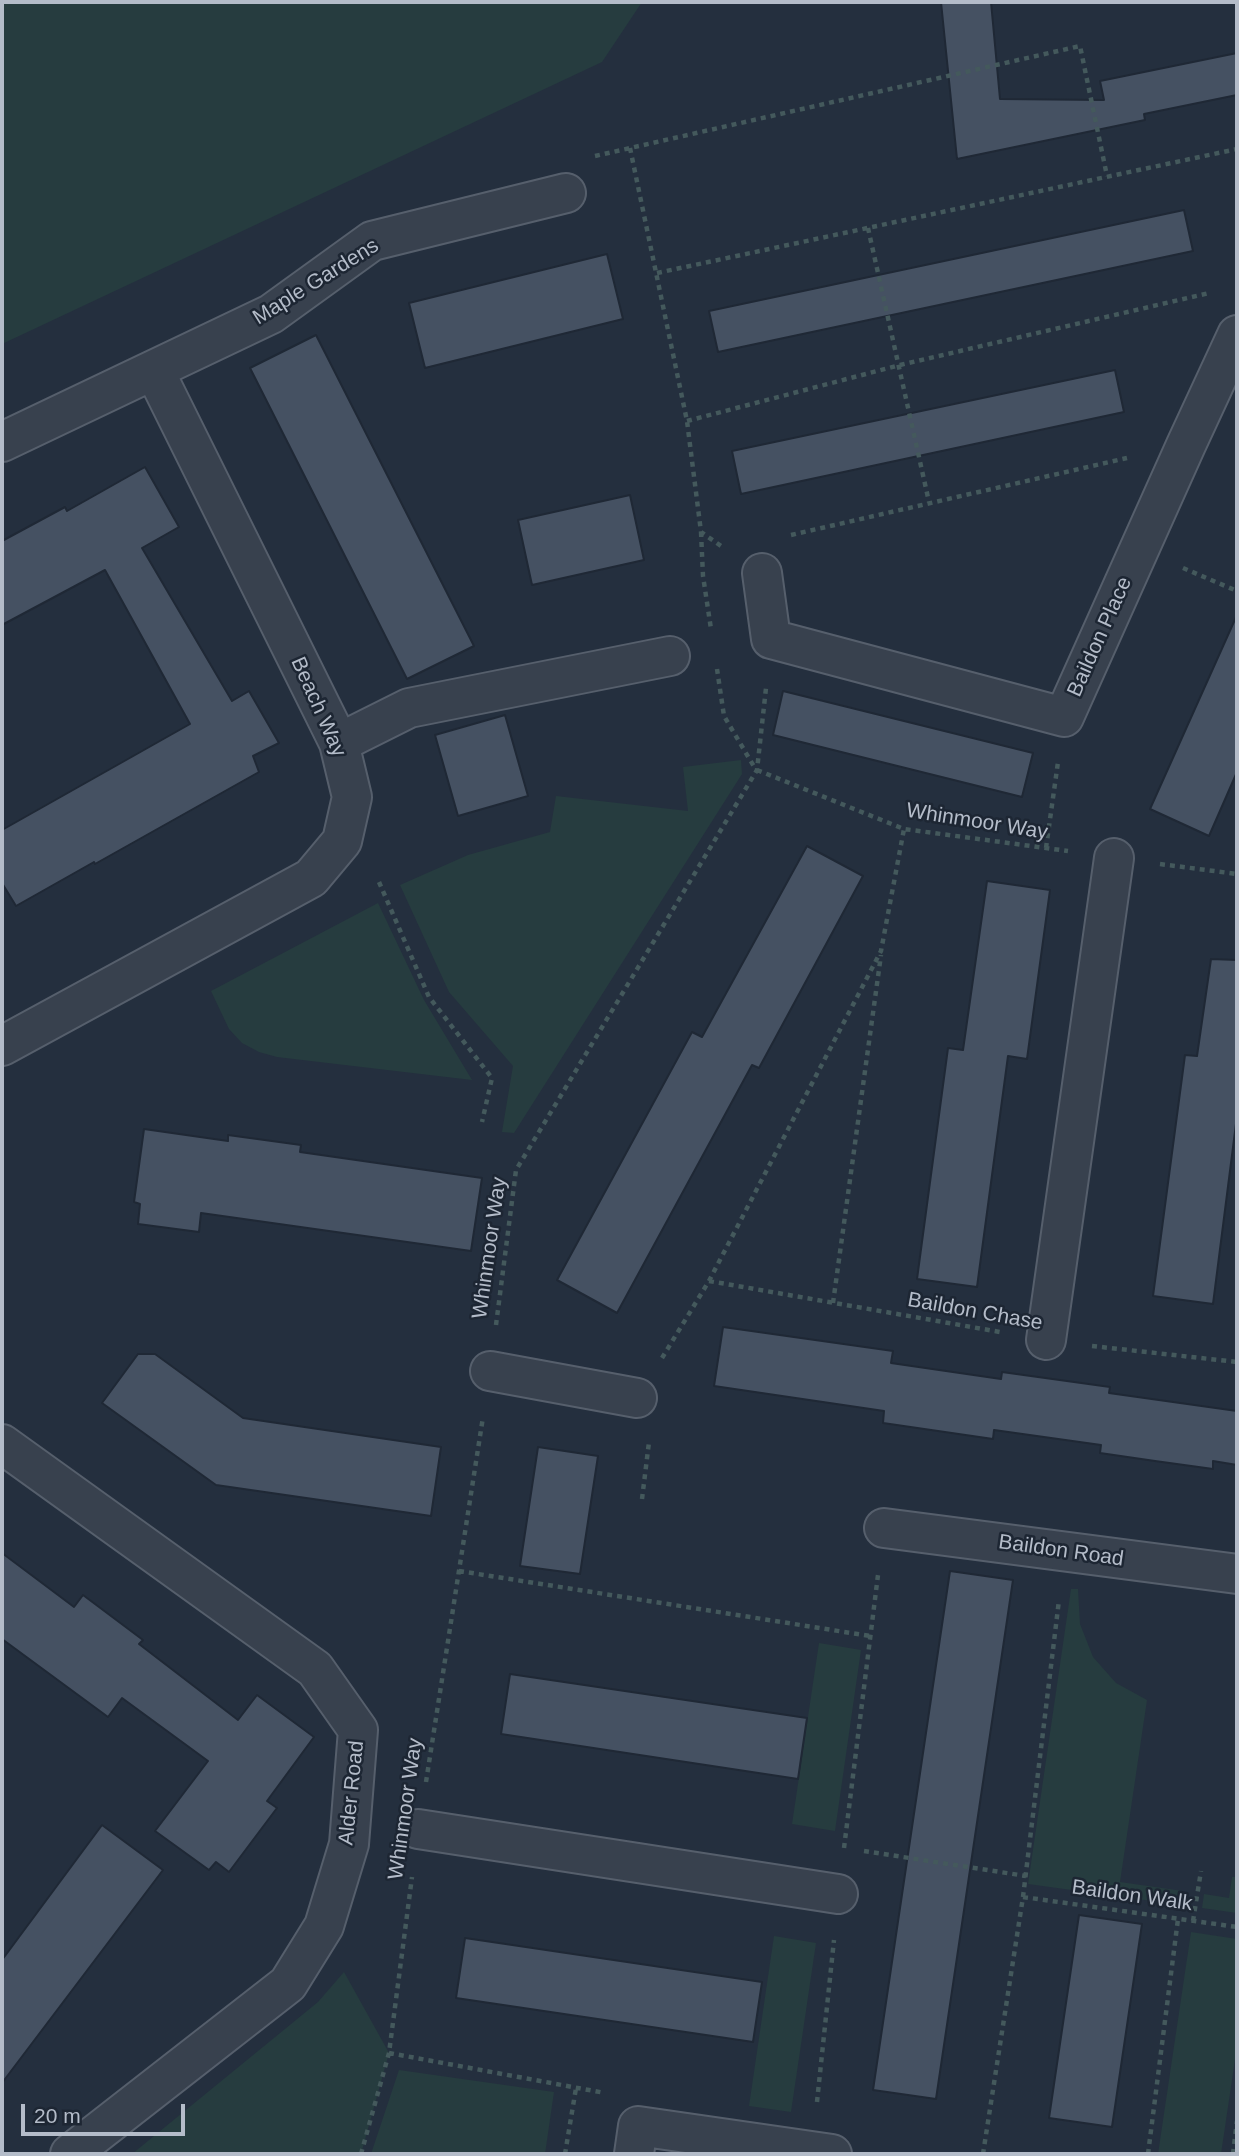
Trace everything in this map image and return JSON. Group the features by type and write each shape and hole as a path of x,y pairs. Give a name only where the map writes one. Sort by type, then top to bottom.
{"street":[{"name":"Maple Gardens","path":"2,442 271,314 372,242 566,193"},
{"name":"Baildon Place","path":"771,639 1064,716 1237,335"},
{"name":"Beach Way","path":"2,1046 311,877 342,841 352,797 339,743 154,370"},
{"path":"762,573 771,639"},
{"path":"339,743 409,708 670,656"},
{"path":"1046,1340 1114,858"},
{"path":"490,1371 637,1398"},
{"name":"Alder Road","path":"2,1444 315,1669 358,1730 349,1844 324,1926 288,1984 70,2154"},
{"name":"Baildon Road","path":"884,1528 1237,1574"},
{"path":"418,1829 838,1894"},
{"path":"636,2140 822,2153"}],"path":[{"path":"585,158 1080,46 1107,176"},
{"path":"630,148 687,421 701,532 762,573"},
{"path":"657,273 1237,149"},
{"path":"868,229 929,502"},
{"path":"687,421 900,365 1210,293"},
{"path":"762,573 758,543 1186,445"},
{"path":"1139,550 1237,591"},
{"path":"757,770 771,639"},
{"path":"1046,848 1064,716"},
{"name":"Whinmoor Way","path":"361,2154 389,2053 418,1829 490,1371 516,1170 757,770 904,829 1237,874"},
{"path":"834,1303 881,951 904,829"},
{"path":"379,882 429,998 492,1077 482,1122"},
{"path":"642,1499 650,1440 637,1398 709,1281 881,951"},
{"name":"Baildon Chase","path":"709,1281 1046,1340 1237,1362"},
{"path":"822,2153 838,1894 884,1528"},
{"path":"983,2154 1026,1876 1065,1552"},
{"path":"459,1571 870,1636"},
{"path":"857,1850 1026,1876"},
{"path":"1193,1921 1201,1871"},
{"name":"Baildon Walk","path":"1023,1898 1237,1927"},
{"path":"1148,2154 1178,1919"},
{"path":"389,2053 615,2095 636,2140"},
{"path":"565,2154 576,2088"},
{"path":"1233,2154 1237,2121"}],"green space":[{"path":"2,2 642,2 602,62 2,344"},
{"path":"741,760 742,774 514,1133 502,1132 513,1066 449,992 400,885 468,855 550,832 556,796 688,811 683,767"},
{"path":"378,903 424,1000 472,1080 277,1057 242,1043 229,1029 211,991"},
{"path":"1071,1589 1078,1589 1080,1624 1093,1657 1116,1683 1147,1700 1120,1882 1183,1891 1181,1905 1028,1884"},
{"path":"819,1643 861,1650 835,1831 792,1824"},
{"path":"1232,1877 1237,1877 1237,1913 1202,1908 1204,1894 1229,1898"},
{"path":"1191,1932 1237,1939 1237,2046 1221,2154 1158,2154"},
{"path":"774,1936 816,1943 791,2112 749,2106"},
{"path":"344,1972 389,2053 361,2154 132,2154 318,2002"},
{"path":"399,2070 554,2092 545,2154 371,2154"}],"building":[{"path":"941,2 991,2 1000,99 1104,100 1100,81 1237,53 1237,95 1144,114 1145,120 957,159"},
{"path":"1184,210 1193,251 718,352 709,311"},
{"path":"607,254 623,319 425,368 409,303"},
{"path":"316,335 474,646 407,679 250,368"},
{"path":"1115,370 1124,412 741,494 732,451"},
{"path":"145,467 179,527 142,548 232,701 249,691 279,743 253,756 259,772 16,906 2,883 2,830 190,724 105,570 2,625 2,541 65,507 67,511"},
{"path":"630,495 644,560 532,585 518,520"},
{"path":"1237,615 1237,772 1209,836 1150,809"},
{"path":"783,691 1033,753 1022,797 773,735"},
{"path":"505,715 528,796 458,816 435,735"},
{"path":"807,846 863,876 759,1068 752,1065 617,1313 557,1280 692,1032 702,1037"},
{"path":"987,881 1050,890 1027,1059 1008,1056 977,1287 917,1279 948,1048 963,1050"},
{"path":"1211,959 1237,960 1237,1116 1213,1304 1153,1296 1185,1055 1197,1056"},
{"path":"144,1129 228,1141 228,1135 301,1145 300,1152 482,1178 471,1251 201,1213 199,1232 138,1224 140,1204 134,1202"},
{"path":"723,1327 893,1351 891,1363 1001,1379 1002,1372 1110,1387 1109,1393 1237,1411 1237,1465 1213,1461 1213,1469 1100,1453 1101,1445 994,1430 993,1439 883,1423 884,1411 714,1386"},
{"path":"138,1354 155,1354 243,1418 441,1447 431,1516 216,1485 102,1403"},
{"path":"538,1447 598,1456 580,1574 520,1566"},
{"path":"2,1553 74,1607 83,1595 143,1640 139,1644 238,1720 257,1695 314,1737 267,1801 277,1808 229,1872 216,1862 209,1870 155,1831 208,1761 122,1698 108,1717 2,1639"},
{"path":"950,1571 1013,1580 936,2099 873,2090"},
{"path":"510,1674 807,1718 798,1779 501,1734"},
{"path":"102,1825 163,1870 2,2083 2,1960"},
{"path":"1079,1915 1142,1924 1112,2127 1049,2118"},
{"path":"465,1938 762,1982 753,2042 456,1998"}]}
